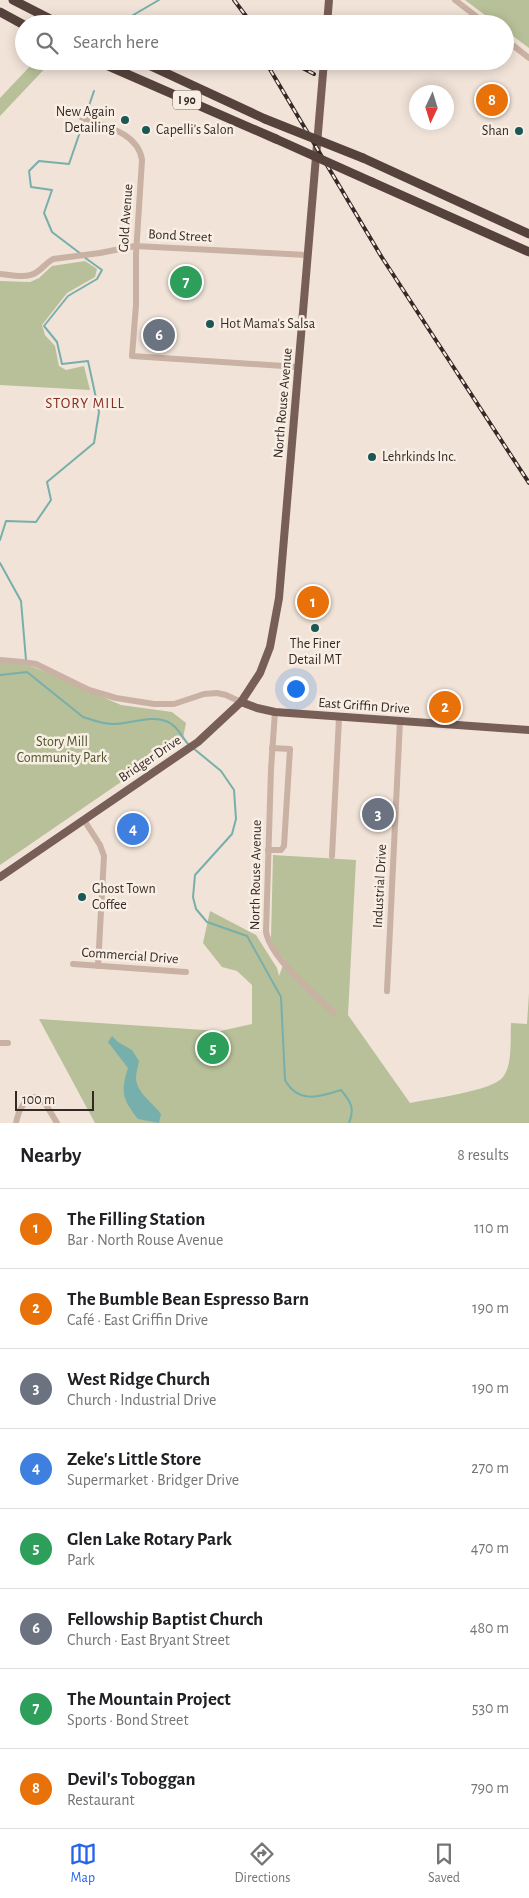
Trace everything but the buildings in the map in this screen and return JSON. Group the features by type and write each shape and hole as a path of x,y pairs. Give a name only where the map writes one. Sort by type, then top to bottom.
{"highway":[{"path":"13,0 42,15"},
{"path":"0,12 15,20"},
{"name":"I 90","path":"118,70 529,252"},
{"name":"I 90","path":"159,70 265,119 363,158 529,234"}],"main road":[{"path":"328,15 329,0"},
{"name":"North Rouse Avenue","path":"275,628 280,592 323,70"},
{"name":"Bridger Drive","path":"0,877 198,742 241,702 261,670 275,628"},
{"name":"East Griffin Drive","path":"241,702 275,712 529,730"}],"street":[{"path":"455,0 474,15"},
{"path":"514,46 529,58"},
{"name":"Gold Avenue","path":"81,117 124,134 136,145 141,154 136,246 137,288 132,356 298,367"},
{"name":"Bond Street","path":"0,274 28,276 51,260 136,246 308,255"},
{"name":"East Griffin Drive","path":"0,660 27,662 44,668 89,690 116,698 154,704 174,704 188,701 204,694 216,693 226,695 241,702"},
{"name":"North Rouse Avenue","path":"275,712 268,850 266,922 268,942 278,957 334,1013"},
{"path":"332,856 339,718"},
{"name":"Industrial Drive","path":"387,991 400,721"},
{"path":"268,850 281,850 284,846 290,749 272,748"},
{"path":"84,820 100,845 104,856 98,966"},
{"name":"Commercial Drive","path":"73,964 186,972"},
{"path":"0,1043 8,1043"},
{"path":"16,1123 19,1112 25,1103 33,1097 37,1097 42,1099 57,1123"}],"green space":[{"path":"465,0 529,0 529,48 514,37 514,15 485,15"},
{"path":"26,70 43,70 0,116 0,98"},
{"path":"85,261 97,269 95,277 67,293 42,325 45,335 55,346 59,366 66,370 84,366 90,390 0,385 0,281 30,282 39,278 52,266"},
{"name":"Story Mill Community Park","path":"0,662 34,667 121,705 172,712 186,723 182,743 175,748 172,747 0,865"},
{"path":"273,855 356,860 348,1015 410,1103 474,1090 497,1082 503,1077 510,1058 511,1023 527,1024 529,993 529,1123 95,1123 39,1019 220,1031 252,1024 252,985 237,971 222,967 203,943 210,911 256,935 277,968 279,976 285,960 275,949 271,938"}],"water":[{"path":"112,1036 132,1050 139,1061 136,1076 137,1083 142,1093 161,1114 159,1123 138,1119 126,1101 124,1084 128,1068 108,1042"}],"waterway":[{"path":"133,15 159,0"},
{"path":"81,254 52,232 44,213 52,190 31,187 29,171 39,161 69,164 94,91"},
{"path":"0,540 6,521 36,522 51,500 47,482 94,443 99,412 88,361 62,364 57,342 44,326 68,296 97,279 102,270 84,257"},
{"path":"0,563 21,601 26,660"},
{"path":"0,675 27,672 83,717 98,722 120,724 148,719 168,722 177,729 189,745"},
{"path":"193,748 221,771 234,790 236,819 232,834 195,875 193,897 196,909 207,922 247,936 281,997 285,1080 290,1088 296,1093 310,1097 341,1090 352,1109 349,1123"}],"railway":[{"path":"234,0 245,15"},
{"path":"270,70 381,256 529,483"},
{"path":"306,70 314,74"}],"place":[{"name":"Devil's Toboggan","path":"492,100"},
{"name":"New Again Detailing","path":"125,120"},
{"name":"Capelli's Salon","path":"146,130"},
{"name":"Shan","path":"519,131"},
{"name":"The Mountain Project","path":"186,282"},
{"name":"Hot Mama's Salsa","path":"210,324"},
{"name":"Fellowship Baptist Church","path":"159,335"},
{"name":"Lehrkinds Inc.","path":"372,457"},
{"name":"The Filling Station","path":"313,602"},
{"name":"The Finer Detail MT","path":"315,628"},
{"name":"The Bumble Bean Espresso Barn","path":"445,707"},
{"name":"West Ridge Church","path":"378,814"},
{"name":"Zeke's Little Store","path":"133,829"},
{"name":"Ghost Town Coffee","path":"82,897"},
{"name":"Glen Lake Rotary Park","path":"213,1048"}],"district":[{"name":"STORY MILL","path":"85,403"}]}
